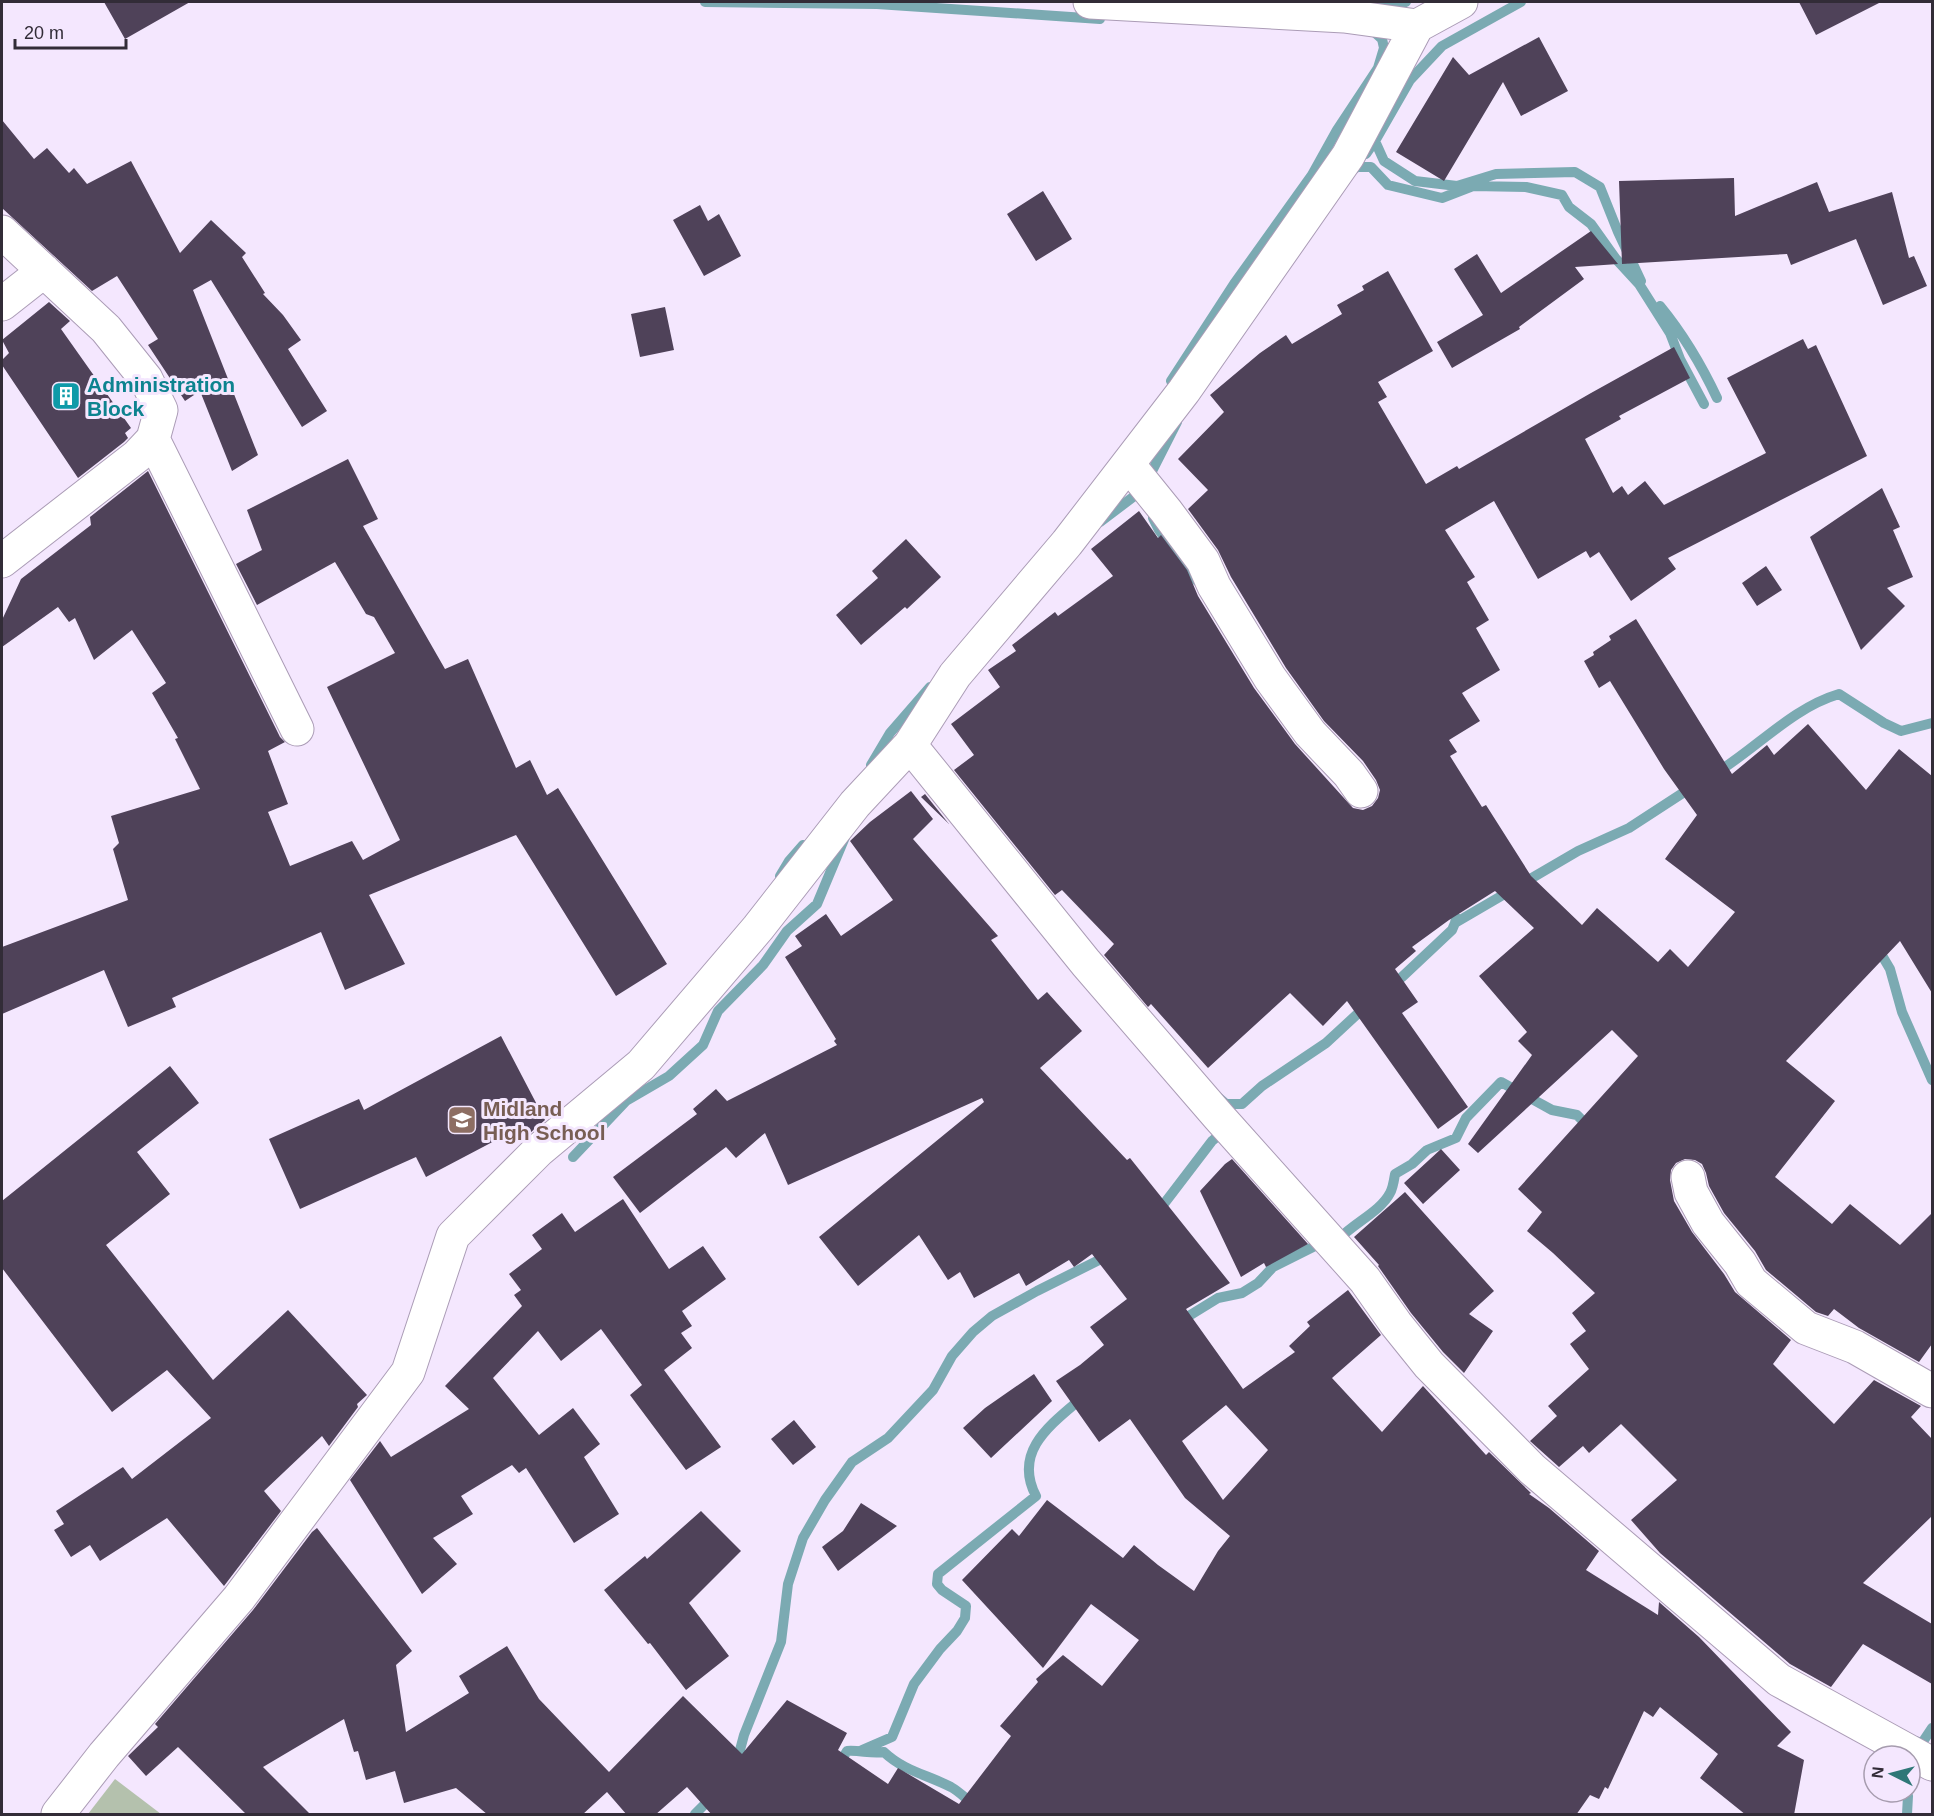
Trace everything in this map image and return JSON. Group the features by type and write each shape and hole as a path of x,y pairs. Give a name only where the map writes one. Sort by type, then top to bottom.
{"street":[{"path":"1089,2 1344,16 1417,26"},
{"path":"58,1815 104,1755 239,1598 408,1372 453,1236 540,1150 641,1065 758,928 855,804 910,746 956,675 1067,543 1184,391 1348,156 1417,26 1461,2"},
{"path":"2,232 106,329 146,379 161,410 153,439 137,456 2,561"},
{"path":"2,304 44,271"},
{"path":"153,439 297,729"},
{"path":"1128,464 1203,561 1214,586 1277,687 1311,733 1349,774 1361,791"},
{"path":"910,746 1086,963 1219,1118 1365,1280 1395,1324 1429,1365 1532,1469 1779,1680 1932,1764"},
{"path":"1688,1177 1698,1207 1740,1263 1751,1282 1806,1328 1855,1347 1932,1391"}],"green space":[{"path":"115,1779 161,1814 88,1814"}],"building":[{"path":"104,2 190,2 125,39"},
{"path":"1799,2 1881,2 1816,35"},
{"path":"1539,37 1568,91 1521,116 1503,82 1444,181 1396,152 1453,57 1469,75"},
{"path":"2,120 34,159 47,148 69,173 74,168 87,184 131,161 180,253 211,220 246,253 242,257 265,293 263,294 283,315 301,340 288,349 327,411 302,427 211,280 193,290 258,455 232,471 200,391 185,401 148,345 158,339 117,276 92,291 2,208"},
{"path":"1734,178 1735,216 1817,182 1829,212 1892,192 1909,258 1914,256 1927,286 1883,305 1856,239 1791,265 1787,254 1622,264 1619,181"},
{"path":"1043,191 1072,239 1036,261 1007,214"},
{"path":"700,205 708,221 719,214 741,256 704,276 673,220"},
{"path":"1591,231 1618,264 1575,267 1584,279 1519,327 1520,329 1452,368 1437,342 1483,315 1454,269 1477,254 1501,293"},
{"path":"1388,271 1433,351 1378,382 1387,397 1378,402 1426,484 1457,466 1459,469 1674,347 1690,378 1619,416 1621,419 1585,439 1613,493 1622,486 1628,495 1645,481 1664,505 1766,453 1727,378 1803,339 1808,349 1816,345 1867,456 1668,558 1676,569 1631,601 1599,552 1590,558 1586,551 1538,579 1494,501 1445,530 1475,577 1467,582 1489,620 1476,628 1500,670 1462,693 1480,721 1449,740 1457,752 1450,756 1482,807 1486,805 1531,876 1582,925 1597,908 1658,962 1670,949 1688,967 1735,912 1665,859 1697,815 1664,769 1610,681 1599,688 1584,661 1611,640 1609,636 1636,619 1732,774 1767,745 1774,755 1808,724 1866,790 1899,749 1932,776 1932,993 1900,941 1786,1061 1835,1101 1775,1177 1832,1224 1850,1204 1900,1245 1932,1213 1932,1344 1919,1362 1859,1328 1834,1309 1828,1316 1816,1312 1766,1270 1755,1251 1724,1213 1709,1186 1702,1164 1695,1160 1685,1159 1676,1163 1671,1170 1670,1180 1674,1201 1692,1232 1735,1292 1791,1340 1773,1364 1834,1424 1874,1380 1921,1406 1911,1417 1932,1439 1932,1516 1863,1583 1932,1624 1932,1684 1863,1644 1831,1687 1790,1664 1660,1553 1631,1520 1677,1480 1621,1424 1589,1453 1583,1446 1559,1467 1530,1441 1557,1416 1548,1406 1589,1369 1570,1344 1586,1331 1572,1313 1595,1293 1527,1231 1542,1212 1518,1189 1638,1056 1612,1030 1478,1153 1468,1144 1532,1055 1518,1041 1527,1032 1479,976 1534,928 1495,891 1412,947 1416,951 1395,969 1418,1002 1402,1013 1468,1107 1438,1129 1347,1001 1323,1026 1290,993 1208,1068 1151,1004 1148,1007 1104,955 1114,944 1062,890 1055,895 954,770 974,755 951,724 1000,687 988,670 1016,651 1012,645 1055,612 1058,616 1113,576 1091,549 1139,511 1158,538 1161,535 1187,570 1198,596 1254,688 1295,744 1353,808 1363,810 1372,806 1380,790 1376,780 1363,761 1324,721 1286,668 1231,577 1218,550 1188,509 1208,490 1178,459 1224,412 1210,395 1260,353 1286,335 1292,344 1342,314 1337,305 1364,290 1362,286"},
{"name":"Administration Block","path":"49,302 70,321 61,329 131,428 125,433 128,438 124,442 78,478 2,365 2,360 9,353 2,340"},
{"path":"665,307 674,350 640,357 631,314"},
{"path":"348,459 378,519 363,526 445,669 468,659 516,768 530,760 547,795 558,788 667,964 616,996 516,835 369,895 405,964 345,990 321,932 172,998 176,1007 128,1027 104,970 2,1014 2,947 128,900 113,849 119,843 111,816 200,789 175,739 178,738 152,693 166,683 132,630 94,660 75,618 69,622 58,607 2,647 2,620 21,579 91,525 90,517 148,471 280,737 285,742 268,751 288,804 268,812 290,866 352,841 363,860 400,840 327,687 395,653 374,617 366,614 335,562 257,605 236,564 262,550 247,510"},
{"path":"1882,488 1900,527 1893,530 1913,577 1887,588 1905,606 1861,650 1810,537"},
{"path":"906,539 941,577 907,609 905,607 861,645 836,615 878,578 872,571"},
{"path":"1766,566 1782,590 1757,606 1742,583"},
{"path":"911,791 933,819 913,839 998,936 991,940 1038,1000 1047,992 1082,1031 1040,1068 1127,1160 1130,1158 1230,1283 1186,1309 1243,1389 1295,1352 1289,1346 1310,1326 1307,1322 1348,1290 1381,1335 1332,1378 1382,1432 1423,1386 1486,1455 1489,1452 1531,1493 1529,1494 1599,1551 1586,1570 1658,1615 1659,1602 1699,1637 1791,1732 1777,1746 1804,1760 1794,1815 1746,1815 1700,1778 1718,1754 1660,1707 1653,1717 1644,1711 1608,1789 1605,1787 1599,1799 1590,1795 1576,1815 712,1815 687,1787 655,1815 627,1815 607,1792 582,1815 488,1815 456,1788 404,1803 395,1771 366,1780 358,1751 354,1752 344,1719 263,1767 311,1815 247,1815 178,1747 146,1776 128,1756 158,1727 155,1724 253,1610 317,1528 412,1651 396,1665 406,1732 469,1693 459,1676 507,1646 539,1699 609,1772 683,1696 742,1754 787,1700 847,1733 838,1750 888,1784 898,1768 959,1804 1011,1736 1000,1726 1038,1682 1036,1679 1063,1655 1102,1686 1139,1640 1091,1604 1043,1668 962,1580 1012,1529 1019,1536 1047,1500 1123,1558 1134,1545 1194,1591 1218,1551 1230,1536 1185,1498 1130,1419 1099,1442 1056,1381 1104,1345 1090,1327 1127,1299 1092,1254 1074,1267 1069,1260 1026,1286 1019,1273 974,1298 960,1272 948,1280 919,1235 858,1286 819,1237 984,1102 982,1098 788,1185 765,1133 736,1158 726,1147 640,1213 613,1177 697,1114 693,1109 716,1089 727,1101 837,1045 834,1041 836,1039 785,957 802,946 795,936 826,914 841,936 893,900 850,841 870,822","holes":["1226,1405 1268,1450 1223,1500 1182,1441"]},
{"path":"925,794 949,824 921,797"},
{"path":"501,1036 545,1120 530,1133 507,1145 502,1137 426,1177 416,1157 300,1209 269,1139 359,1099 364,1110"},
{"path":"170,1066 199,1103 137,1152 170,1194 106,1245 213,1380 288,1310 367,1395 357,1404 358,1407 329,1446 322,1436 264,1491 281,1511 224,1586 167,1518 100,1561 90,1545 71,1557 54,1530 64,1524 56,1511 123,1467 132,1479 211,1418 167,1370 112,1412 2,1268 2,1201"},
{"path":"1441,1149 1460,1170 1423,1204 1404,1183"},
{"path":"1232,1159 1308,1244 1266,1267 1264,1263 1241,1277 1200,1191"},
{"path":"1405,1192 1494,1291 1469,1314 1493,1331 1464,1373 1443,1352 1411,1313 1379,1265 1354,1237"},
{"path":"623,1199 669,1269 703,1246 726,1279 682,1311 692,1326 681,1333 692,1348 664,1370 721,1447 686,1470 630,1395 642,1385 601,1329 561,1361 538,1331 493,1378 539,1435 573,1408 600,1444 584,1457 619,1514 574,1543 526,1468 519,1473 512,1465 461,1496 473,1514 433,1538 457,1564 422,1594 350,1480 380,1441 391,1457 469,1409 445,1386 522,1306 514,1295 521,1290 509,1274 542,1249 532,1235 562,1213 575,1232"},
{"path":"1034,1374 1052,1401 991,1458 963,1428 985,1408"},
{"path":"794,1420 816,1447 793,1465 771,1439"},
{"path":"861,1503 897,1526 838,1571 822,1547 843,1531"},
{"path":"701,1511 741,1551 689,1603 729,1656 686,1690 650,1643 648,1644 604,1590 645,1556 647,1559"}],"waterway":[{"path":"705,2 877,4 1100,19"},
{"path":"1360,2 1388,4 1406,2"},
{"path":"1375,141 1410,80 1442,46 1521,2"},
{"path":"1171,381 1234,284 1312,175 1337,130 1378,68 1384,48 1382,39 1372,30"},
{"path":"1366,154 1375,141 1384,161 1415,181 1457,186 1496,174 1575,172 1600,187 1641,281"},
{"path":"1349,173 1357,167 1371,167 1388,185 1442,198 1473,186 1526,187 1562,195 1569,207 1591,224 1616,259 1639,284 1670,333 1680,359 1704,404"},
{"path":"1660,306 1691,350 1717,398"},
{"path":"1147,481 1177,422"},
{"path":"1100,522 1141,491 1143,496"},
{"path":"1153,518 1159,530 1197,581"},
{"path":"871,765 890,733 930,687"},
{"path":"1716,773 1790,719 1822,700 1839,694 1884,723 1901,731 1932,723"},
{"path":"1389,987 1452,930 1455,923 1578,851 1629,828 1692,787"},
{"path":"573,1157 626,1101 669,1076 703,1045 718,1011 763,965 787,931 817,904 845,837"},
{"path":"780,876 803,845"},
{"path":"1447,905 1456,918 1455,923"},
{"path":"1877,947 1890,969 1902,1012 1932,1080"},
{"path":"1218,1097 1226,1104 1242,1104 1262,1086 1326,1043 1366,1006"},
{"path":"1345,1243 1340,1238 1386,1199 1392,1189 1395,1174 1412,1164 1427,1150 1456,1138 1466,1118 1501,1082 1552,1110 1577,1115 1590,1128"},
{"path":"1157,1213 1212,1141 1225,1130"},
{"path":"1179,1322 1218,1298 1242,1293 1258,1283 1273,1267 1317,1245 1324,1243 1326,1246"},
{"path":"736,1765 744,1735 781,1642 788,1584 803,1538 825,1500 852,1462 888,1438 933,1390 952,1356 973,1332 992,1316 1109,1255"},
{"path":"862,1750 892,1737 914,1684 965,1618 966,1606 942,1590 937,1584 938,1574 1036,1496 1030,1480 1029,1465 1032,1451 1049,1427 1084,1396"},
{"path":"1912,1740 1922,1743 1932,1728"},
{"path":"838,1766 847,1751 884,1752 908,1768 951,1787 974,1805"},
{"path":"695,1814 713,1796"},
{"path":"1907,1814 1908,1804"}],"place":[{"name":"Administration Block","path":"66,396"},
{"name":"Midland High School","path":"462,1120"}]}
